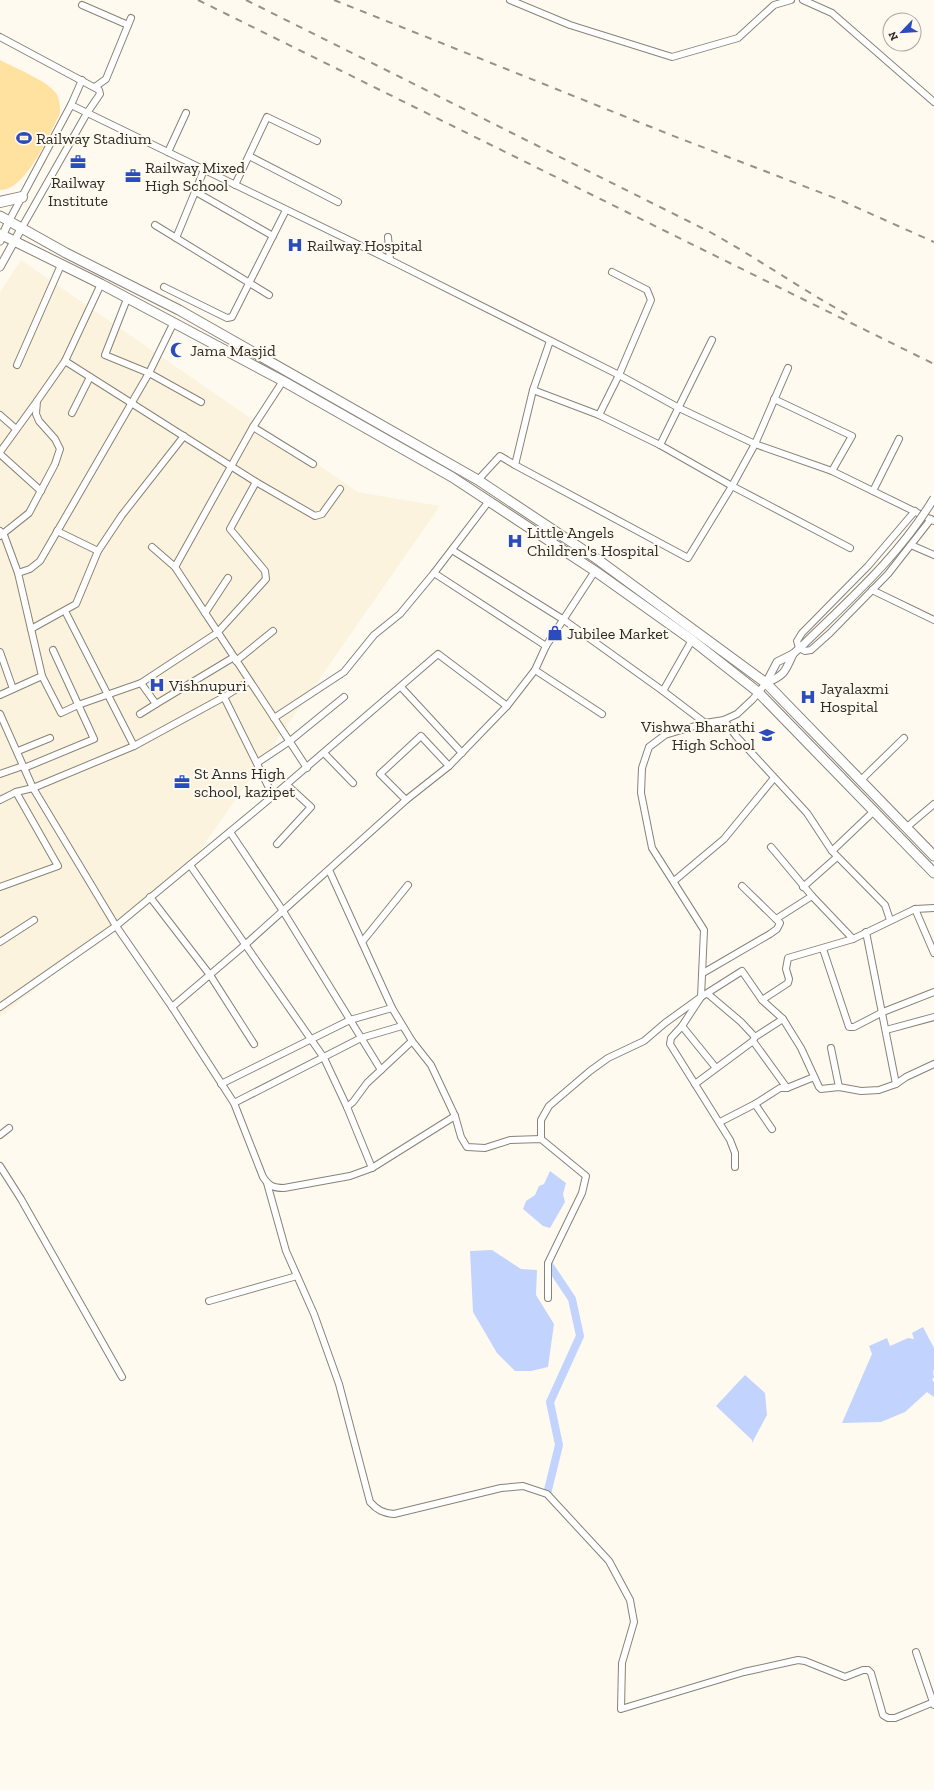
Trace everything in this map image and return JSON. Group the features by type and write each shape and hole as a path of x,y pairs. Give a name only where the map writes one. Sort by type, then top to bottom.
{"highway":[{"path":"0,202 22,196"}],"main road":[{"path":"0,216 66,253 179,310 478,480 597,559 766,683 934,856"},
{"path":"1,236 101,284 283,381 452,477 594,571 692,640 758,692 934,873"}],"street":[{"path":"510,0 570,25 672,57 738,38 774,4 791,0"},
{"path":"803,0 832,13 934,102"},
{"path":"82,5 128,25"},
{"path":"95,87 106,79 131,18"},
{"path":"0,37 95,87 99,90 100,94 87,113 0,267"},
{"path":"1,236 71,105 82,80"},
{"path":"71,105 390,260 550,340 679,408 755,444 832,471 915,511 932,520 888,574 811,650 805,651 797,642 802,633 868,566 915,511"},
{"path":"168,152 186,113"},
{"path":"235,185 267,117 317,141"},
{"path":"249,156 338,202"},
{"path":"176,238 204,170"},
{"path":"196,192 273,236"},
{"path":"164,287 227,318 230,318 234,315 286,210"},
{"path":"155,225 269,295"},
{"path":"388,237 390,260"},
{"path":"17,365 61,265"},
{"path":"599,416 619,376 651,300 647,290 612,272"},
{"path":"41,491 0,453 65,361 101,284"},
{"path":"127,299 105,355 149,373 201,402"},
{"path":"18,572 30,569 40,561 149,373 174,322"},
{"path":"515,465 533,390 550,340"},
{"path":"660,446 712,340"},
{"path":"65,361 256,482 315,516 322,514 340,489"},
{"path":"478,480 500,456 688,558 732,486 755,444 788,368"},
{"path":"72,413 90,377"},
{"path":"175,567 253,427 283,381"},
{"path":"533,390 599,416 660,446 850,548"},
{"path":"774,399 852,436 832,471"},
{"path":"37,401 36,414 39,421 55,439 60,449 55,464 29,513 1,534 18,572 42,676 61,713 78,705 141,683 217,633 266,579 265,570 230,528 256,482"},
{"path":"0,415 16,429"},
{"path":"253,427 313,464"},
{"path":"31,629 76,604 98,551 122,515 184,436"},
{"path":"873,491 899,439"},
{"path":"735,1167 735,1153 730,1140 670,1044 671,1038 682,1026 701,997 704,930 652,848 640,793 642,768 649,747 665,735 705,723 724,720 737,714 766,683 777,662 793,654 802,646 896,552 924,515 934,498"},
{"path":"274,718 344,672 374,635 400,614 434,573 489,501"},
{"path":"57,531 98,551"},
{"path":"911,545 934,555"},
{"path":"152,547 175,567 307,768"},
{"path":"452,550 564,620 663,690 705,723"},
{"path":"172,1007 246,944 406,800 449,766 462,753 507,706 535,670 546,646 594,571"},
{"path":"434,573 546,646"},
{"path":"205,613 228,578"},
{"path":"872,590 934,620"},
{"path":"65,611 134,746"},
{"path":"140,714 235,659 273,630"},
{"path":"663,690 692,640"},
{"path":"0,774 24,767 94,740 53,650"},
{"path":"0,652 12,689"},
{"path":"1,1005 116,926 287,785 438,654 507,706"},
{"path":"766,683 780,677 786,670 793,654"},
{"path":"535,670 602,714"},
{"path":"0,695 42,676"},
{"path":"0,800 16,792 33,788 134,746 224,697 248,680"},
{"path":"141,683 156,704"},
{"path":"401,687 462,753"},
{"path":"224,697 273,796"},
{"path":"257,763 290,741 344,697"},
{"path":"0,714 18,751 33,788 116,926 172,1007 234,1103 267,1184 286,1251 314,1314 339,1384 370,1502 376,1509 385,1513 394,1514 501,1488 523,1486 547,1494 609,1561 630,1600 634,1622 622,1663 621,1709 744,1672 798,1660 805,1661 845,1677 863,1670 868,1670 871,1673 883,1715 888,1718 895,1718 934,1703 916,1652"},
{"path":"724,720 736,736 807,813 832,851 885,905 890,920"},
{"path":"406,800 380,774 421,736 449,766"},
{"path":"18,751 50,738"},
{"path":"861,780 904,738"},
{"path":"324,752 353,783"},
{"path":"674,881 724,839 774,778"},
{"path":"277,844 311,807 287,785"},
{"path":"0,887 58,866 16,792"},
{"path":"907,828 934,804"},
{"path":"832,851 874,811"},
{"path":"230,832 283,910 381,1070"},
{"path":"770,847 803,887 853,939"},
{"path":"803,887 838,856"},
{"path":"190,864 324,1058 347,1107 372,1168"},
{"path":"329,870 392,1008 412,1041 431,1065 455,1116 461,1137 467,1146 485,1148 510,1140 541,1139 586,1176 582,1193 548,1263 548,1298"},
{"path":"362,942 408,885"},
{"path":"702,973 774,932 780,923 742,886"},
{"path":"776,919 812,896"},
{"path":"150,897 210,975 254,1044"},
{"path":"762,1000 788,983 789,979 786,968 788,958 853,939 915,909 934,908"},
{"path":"915,909 934,953"},
{"path":"0,942 34,920"},
{"path":"866,932 896,1084"},
{"path":"823,949 848,1025 854,1027 883,1012 934,992"},
{"path":"541,1139 541,1120 549,1106 590,1070 608,1058 644,1041 665,1023 701,997 708,994 742,971 762,1000 784,1019 819,1088 821,1089 839,1087 861,1092 879,1090 896,1084 912,1074 934,1064"},
{"path":"708,994 741,1022 787,1088"},
{"path":"221,1084 350,1020 392,1008"},
{"path":"886,1030 934,1017"},
{"path":"695,1084 754,1039 784,1019"},
{"path":"234,1103 361,1038 402,1026"},
{"path":"682,1026 716,1068"},
{"path":"347,1107 381,1070 412,1041"},
{"path":"830,1048 839,1087"},
{"path":"720,1122 755,1104 780,1088 787,1088 814,1077"},
{"path":"755,1104 772,1129"},
{"path":"267,1184 274,1188 284,1188 350,1176 372,1168 455,1116"},
{"path":"0,1135 9,1128"},
{"path":"0,1166 21,1199 122,1377"},
{"path":"209,1301 297,1276"}],"shaded area":[{"name":"Railway Stadium","path":"0,60 38,79 51,88 58,97 60,113 36,159 28,171 10,188 0,190"},
{"name":"Vishnupuri","path":"21,260 358,492 440,506 190,865 0,1017 0,292"}],"water":[{"path":"550,1171 566,1183 563,1194 565,1202 550,1228 543,1226 523,1209 526,1201 535,1195 539,1186 544,1184"},
{"path":"492,1250 521,1269 537,1270 536,1295 554,1324 548,1367 531,1371 515,1371 497,1353 473,1312 470,1251"},
{"path":"923,1327 934,1348 934,1377 932,1380 934,1382 934,1397 927,1392 905,1412 881,1422 842,1423 872,1354 869,1346 887,1338 890,1346 908,1338 914,1339 912,1333"},
{"path":"745,1375 765,1393 767,1415 752,1443 752,1440 716,1406"}],"waterway":[{"path":"547,1494 559,1445 550,1402 580,1336 572,1299 548,1263"}],"railway":[{"path":"198,0 934,364"},
{"path":"246,0 710,232 848,315"},
{"path":"334,0 671,135 840,200 934,242"}],"place":[{"name":"Railway Stadium","path":"24,138"},
{"name":"Railway Institute","path":"78,162"},
{"name":"Railway Mixed High School","path":"133,176"},
{"name":"Railway Hospital","path":"295,245"},
{"name":"Jama Masjid","path":"178,350"},
{"name":"Little Angels Children's Hospital","path":"515,541"},
{"name":"Jubilee Market","path":"555,633"},
{"name":"Vishnupuri","path":"157,685"},
{"name":"Jayalaxmi Hospital","path":"808,697"},
{"name":"Vishwa Bharathi High School","path":"767,735"},
{"name":"St Anns High school, kazipet","path":"182,782"}]}
